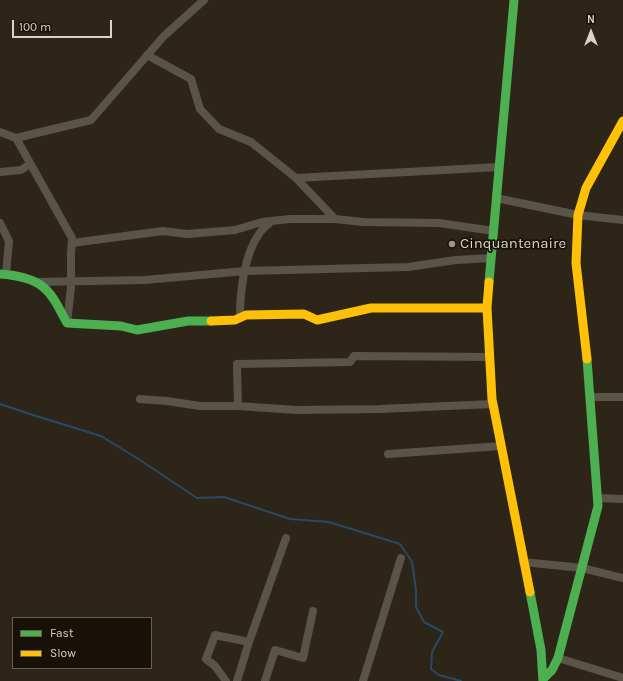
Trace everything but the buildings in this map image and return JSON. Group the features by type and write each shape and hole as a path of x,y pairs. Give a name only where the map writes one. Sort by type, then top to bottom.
{"street":[{"path":"0,132 16,138 91,120 164,36 204,0"},
{"path":"514,0 487,308 493,404 540,650 543,680"},
{"path":"147,56 191,79 200,109 219,129 251,142 296,178 335,219"},
{"path":"543,680 552,670 558,658 598,506 588,368 576,263 578,215 586,188 623,121"},
{"path":"16,138 72,238 71,282 67,323"},
{"path":"0,172 22,170 30,164"},
{"path":"296,178 499,167"},
{"path":"496,198 578,215 623,220"},
{"path":"72,244 163,232 187,234 235,230 262,222 290,219 335,219 363,222 439,223 494,231"},
{"path":"240,317 240,297 245,271 253,244 259,232 272,221"},
{"path":"0,223 9,241 3,274 26,278 42,286 50,295 67,323"},
{"path":"33,282 146,280 245,271 408,267 456,260 492,258"},
{"path":"67,323 121,326 137,330 188,321 235,320 246,315 304,314 317,320 371,308 487,308"},
{"path":"238,406 237,364 350,362 354,356 490,357"},
{"path":"590,397 623,397"},
{"path":"140,399 200,406 238,406 296,410 379,409 493,404"},
{"path":"388,454 501,446"},
{"path":"598,498 623,499"},
{"path":"237,681 249,642 286,538"},
{"path":"363,681 401,558"},
{"path":"524,562 582,568 623,578"},
{"path":"265,681 275,650 303,658 313,611"},
{"path":"226,681 215,666 206,659 215,635 249,642"},
{"path":"558,658 623,678"}],"waterway":[{"path":"0,404 101,436 197,498 224,497 290,519 329,522 400,544 412,562 416,590 416,607 424,622 443,632 432,652 431,669 439,675 461,681"}],"traffic: fast":[{"path":"489,282 514,0"},
{"path":"0,274 22,277 38,283 53,298 67,323 121,326 137,330 188,321 211,321"},
{"path":"543,679 552,670 558,658 598,506 587,359"},
{"path":"530,592 541,650 543,681"}],"traffic: slow":[{"path":"587,359 576,263 578,215 586,188 623,121"},
{"path":"489,282 487,308 492,399 530,592"},
{"path":"211,321 235,320 246,315 304,314 317,320 371,308 487,308"}],"place":[{"name":"Cinquantenaire","path":"452,244"}]}
